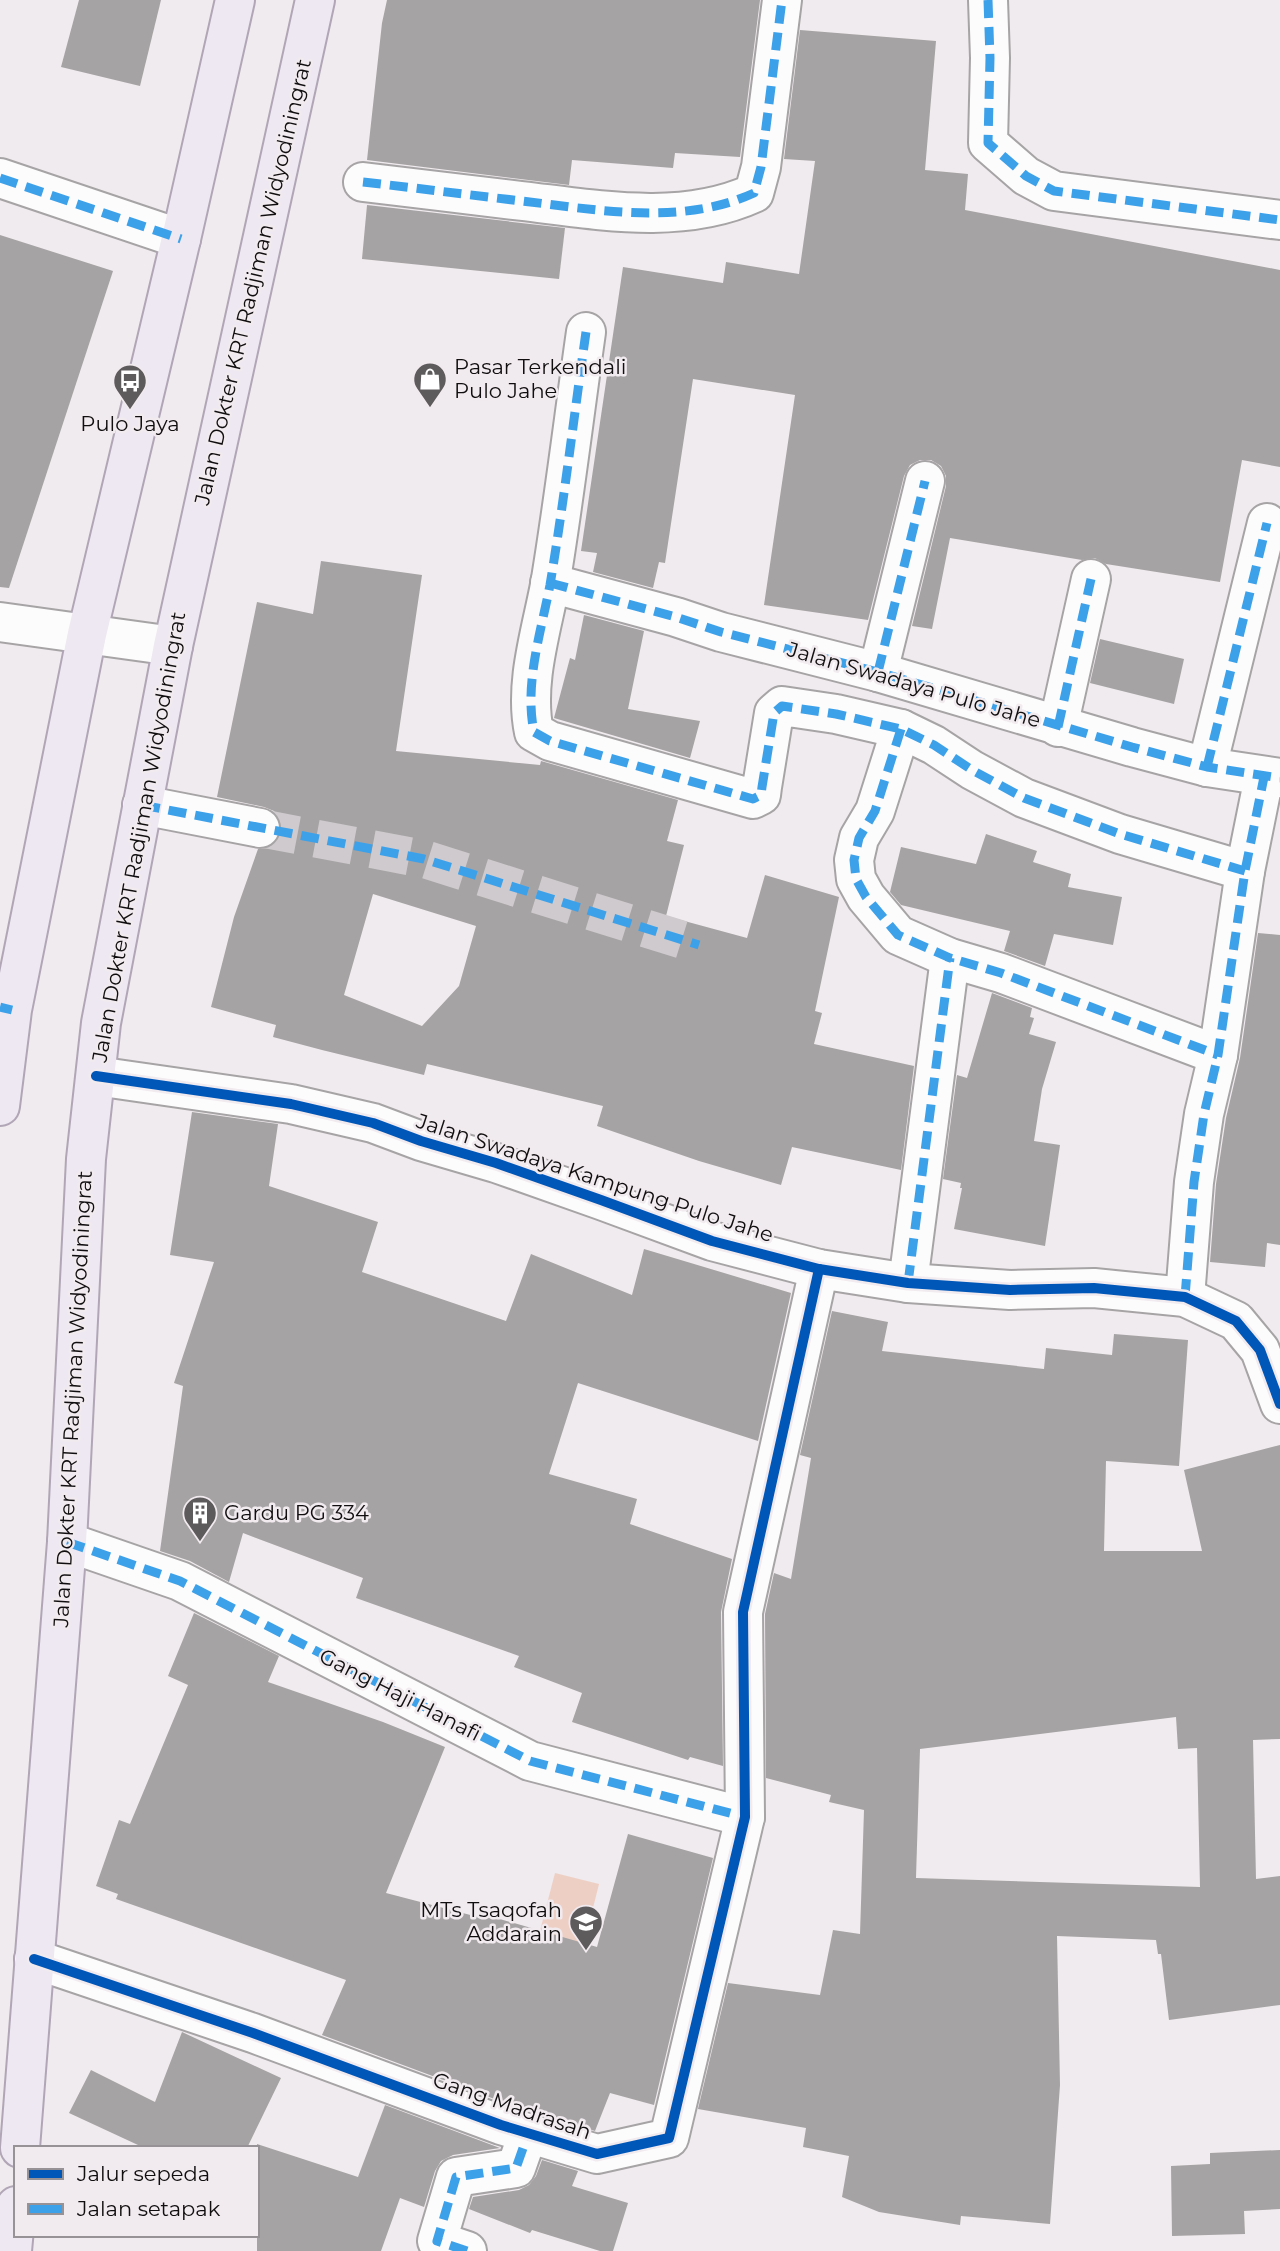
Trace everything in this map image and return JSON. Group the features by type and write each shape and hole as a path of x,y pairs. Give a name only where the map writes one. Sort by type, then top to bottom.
{"main road":[{"path":"0,1106 6,1009 87,634 235,0"},
{"name":"Jalan Dokter KRT Radjiman Widyodiningrat","path":"20,2146 67,1542 86,1159 101,1023 173,646 315,0"},
{"path":"12,2251 14,2228"}],"street":[{"path":"363,182 603,212 683,212 733,202 754,193 761,167 782,0"},
{"path":"988,0 988,143 1026,176 1054,191 1280,220"},
{"path":"0,178 181,239"},
{"path":"586,332 550,583 534,669 530,713 534,732 550,741 753,799 761,795 774,713 782,706 836,714 901,729 934,745 1024,798 1120,834 1245,871"},
{"path":"878,672 925,481"},
{"path":"1207,767 1267,523"},
{"path":"1058,726 1091,579"},
{"name":"Jalan Swadaya Pulo Jahe","path":"550,583 721,632 878,672 1207,767 1272,778"},
{"path":"0,622 173,646"},
{"path":"901,729 875,811 859,838 854,860 856,879 866,897 898,935 950,958 1001,973 1219,1055"},
{"path":"1185,1297 1194,1182 1204,1114 1219,1055 1245,871 1272,778"},
{"path":"142,805 260,828"},
{"path":"908,1283 950,958"},
{"name":"Jalan Swadaya Kampung Pulo Jahe","path":"96,1076 291,1104 373,1123 601,1200 712,1241 819,1269 908,1283 1010,1290 1094,1288 1185,1297 1236,1321 1260,1350 1280,1404"},
{"path":"745,1817 743,1612 819,1269"},
{"name":"Gang Haji Hanafi","path":"67,1542 180,1581 530,1761 745,1817"},
{"name":"Gang Madrasah","path":"34,1959 253,2033 528,2134 597,2154 669,2138 745,1817"},
{"path":"467,2251 438,2241 456,2177 516,2168 528,2134"}],"shaded area":[{"path":"555,1873 599,1884 559,2043 514,2031"}],"building":[{"path":"79,0 161,0 140,86 61,67"},
{"path":"387,0 760,0 740,157 675,153 673,168 572,160 569,185 367,160 382,23"},
{"path":"800,30 936,41 925,170 968,174 965,210 1280,270 1280,467 1242,460 1220,582 1106,564 1095,558 1082,560 950,538 932,629 912,626 946,486 946,476 941,466 931,460 920,460 910,465 904,476 868,620 764,605 795,395 693,379 665,563 659,562 653,588 593,572 597,553 581,551 623,267 723,283 726,262 799,274 815,161 784,159"},
{"path":"367,205 565,228 559,279 362,259"},
{"path":"0,235 113,271 9,588 0,587"},
{"path":"321,561 422,575 396,751 540,765 541,761 678,800 667,841 684,845 666,916 747,938 765,875 839,897 815,1011 822,1013 814,1044 914,1066 901,1170 792,1147 781,1185 699,1161 597,1126 603,1106 427,1064 424,1075 322,1050 273,1037 276,1025 211,1007 234,917 258,849 268,848 276,843 282,831 280,820 274,811 217,797 257,602 313,614","holes":["373,894 476,926 459,986 422,1026 344,995"]},
{"path":"584,615 644,631 628,709 700,721 690,758 554,718 570,658 575,660"},
{"path":"1100,639 1184,659 1174,704 1090,683"},
{"path":"986,834 1037,851 1033,862 1071,874 1068,887 1122,897 1113,945 1054,934 1045,966 1004,951 1010,931 901,905 890,892 901,847 976,864"},
{"path":"1258,933 1280,935 1280,1245 1267,1243 1265,1267 1210,1262 1216,1184 1226,1118 1240,1058"},
{"path":"992,993 1032,1008 1030,1017 1034,1018 1029,1034 1056,1042 1042,1089 1034,1141 1060,1145 1045,1246 954,1229 961,1183 943,1179 957,1075 967,1078"},
{"path":"192,1112 278,1124 269,1186 378,1222 362,1272 506,1321 531,1254 632,1295 644,1249 791,1293 758,1441 578,1383 549,1474 637,1499 630,1524 732,1559 721,1612 723,1766 690,1757 688,1760 572,1722 582,1693 514,1667 519,1656 356,1598 363,1578 243,1533 229,1582 190,1561 160,1551 183,1386 174,1383 214,1262 170,1255"},
{"path":"832,1311 888,1322 882,1351 1044,1369 1046,1348 1112,1355 1114,1334 1188,1340 1179,1466 1106,1461 1104,1551 1202,1551 1184,1470 1280,1445 1280,1739 1253,1740 1256,1879 1280,1876 1280,2005 1169,2020 1161,1954 1158,1954 1156,1940 1057,1936 1060,2085 1050,2224 961,2216 960,2225 879,2212 842,2197 849,2156 803,2147 806,2128 698,2109 728,1983 820,1995 833,1930 860,1934 864,1810 829,1802 831,1795 766,1778 765,1614 774,1573 791,1579 811,1458 800,1455","holes":["1176,1717 1178,1749 1197,1748 1200,1887 916,1878 920,1749"]},
{"path":"194,1613 279,1656 268,1682 445,1747 386,1893 478,1917 479,1913 597,1947 628,1834 713,1858 654,2105 610,2093 595,2131 508,2104 322,2035 346,1980 116,1899 118,1894 96,1886 119,1820 130,1824 188,1685 168,1676"},
{"path":"182,2032 281,2078 248,2146 138,2146 69,2113 91,2070 155,2102"},
{"path":"385,2105 500,2148 453,2155 441,2161 435,2171 424,2207 400,2198 381,2251 257,2251 257,2144 358,2177"},
{"path":"1280,2150 1280,2209 1244,2211 1245,2234 1172,2236 1171,2166 1210,2164 1210,2153"},
{"path":"542,2160 578,2171 572,2186 628,2203 613,2251 600,2251 532,2230 530,2233 469,2209 473,2197 519,2190 529,2185"}],"tunnel":[{"path":"260,828 424,859 699,945"}],"marked path":[{"path":"363,182 639,213 698,209 754,193 761,167 782,0"},
{"path":"988,0 988,143 1026,176 1054,191 1280,220"},
{"path":"0,178 181,239"},
{"path":"586,332 550,585 532,677 531,714 534,732 550,741 753,799 761,795 774,713 782,706 836,714 901,729 934,745 972,770 1024,798 1120,834 1245,871"},
{"path":"878,672 925,481"},
{"path":"1207,767 1267,523"},
{"path":"1058,727 1091,579"},
{"path":"550,583 721,632 878,672 1132,747 1207,767 1280,778"},
{"path":"901,729 875,811 859,838 854,860 856,879 866,897 898,935 950,958 1001,973 1218,1055"},
{"path":"1185,1297 1194,1182 1204,1114 1218,1055 1245,871 1264,777"},
{"path":"142,805 424,859 699,945"},
{"path":"908,1283 950,958"},
{"path":"0,1007 12,1010"},
{"path":"67,1542 180,1581 530,1761 745,1817"},
{"path":"467,2251 437,2241 456,2177 516,2168 528,2134"}],"cycle path":[{"path":"96,1076 291,1104 373,1123 421,1141 496,1163 712,1241 819,1269 908,1283 1010,1290 1094,1288 1185,1297 1236,1321 1260,1350 1280,1404"},
{"path":"34,1959 253,2033 501,2125 597,2154 669,2138 745,1817 743,1612 819,1269"}],"place":[{"name":"Pasar Terkendali Pulo Jahe","path":"430,409"},
{"name":"Pulo Jaya","path":"130,411"},
{"name":"Gardu PG 334","path":"200,1543"},
{"name":"MTs Tsaqofah Addarain","path":"586,1952"}]}
